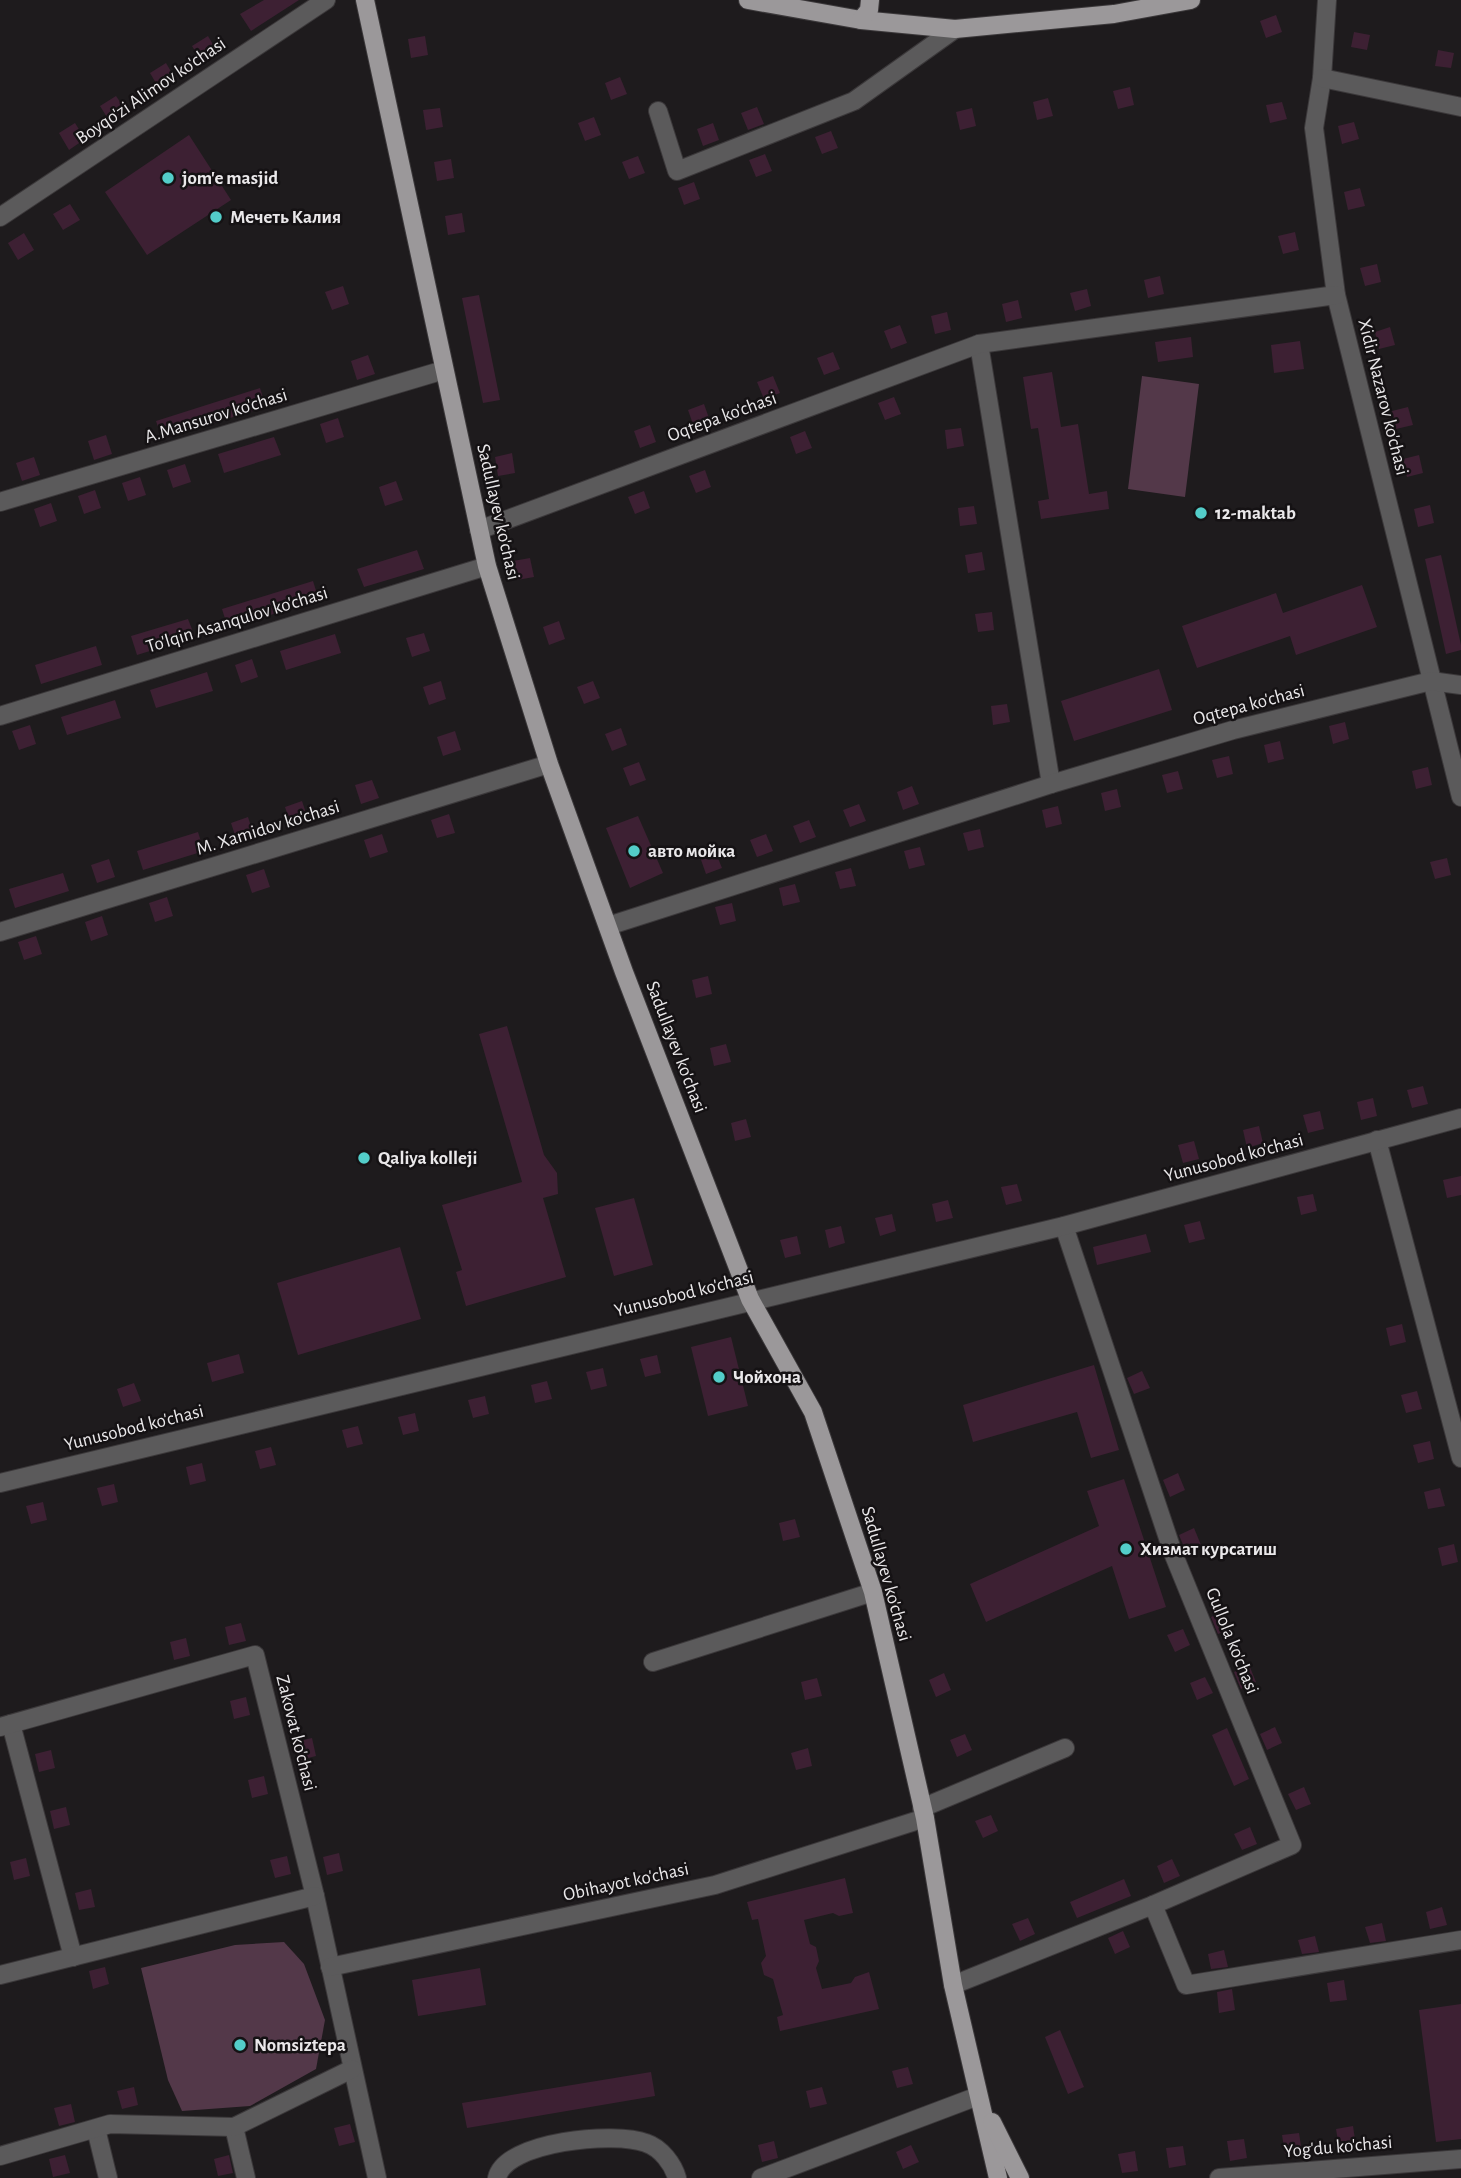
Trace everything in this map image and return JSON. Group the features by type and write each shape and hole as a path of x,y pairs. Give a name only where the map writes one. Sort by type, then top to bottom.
{"main road":[{"name":"Sadullayev ko'chasi","path":"365,0 487,565 549,764 750,1299 813,1412 873,1592 924,1813 953,1985 998,2178"},
{"path":"748,0 861,20 955,29 1114,14 1191,0"},
{"path":"861,20 869,10 870,0"},
{"name":"Sadullayev ko'chasi","path":"978,2096 1020,2178"}],"street":[{"name":"Boyqo'zi Alimov ko'chasi","path":"0,217 326,0"},
{"name":"Xidir Nazarov ko'chasi","path":"1326,0 1322,78 1314,128 1336,295 1461,797"},
{"path":"658,111 677,171 854,101 955,29"},
{"path":"1322,78 1461,107"},
{"name":"Oqtepa ko'chasi","path":"479,530 979,344 1336,295"},
{"path":"979,344 1051,784"},
{"name":"A.Mansurov ko'chasi","path":"0,502 444,370"},
{"name":"To'lqin Asanqulov ko'chasi","path":"0,716 487,565"},
{"name":"Oqtepa ko'chasi","path":"608,926 1051,784 1233,730 1431,681 1461,685"},
{"name":"M. Xamidov ko'chasi","path":"0,932 549,764"},
{"name":"Yunusobod ko'chasi","path":"0,1483 750,1299 1064,1226 1461,1118"},
{"path":"1377,1140 1460,1451"},
{"name":"Gullola ko'chasi","path":"1064,1226 1174,1553 1292,1845 1153,1905"},
{"path":"653,1662 873,1592"},
{"name":"Zakovat ko'chasi","path":"73,1957 5,1726 255,1655 315,1896 377,2178"},
{"name":"Obihayot ko'chasi","path":"330,1968 715,1885 924,1813 1065,1748"},
{"path":"0,1975 315,1896"},
{"path":"953,1985 1153,1905 1186,1985 1461,1940"},
{"path":"0,2156 110,2124 234,2127 352,2069"},
{"path":"761,2178 978,2096"},
{"path":"234,2127 246,2178"},
{"path":"96,2129 108,2178"},
{"path":"497,2178 504,2165 523,2152 570,2141 622,2139 647,2143 673,2164 677,2178"},
{"name":"Yog'du ko'chasi","path":"1219,2178 1461,2159"}],"shaded area":[{"path":"1142,376 1199,384 1185,497 1128,489"},
{"name":"Nomsiztepa","path":"284,1942 304,1964 325,2020 316,2069 250,2106 182,2111 168,2080 141,1968 235,1945"}],"building":[{"path":"264,0 299,0 251,31 240,14"},
{"path":"1276,15 1282,32 1266,38 1260,21"},
{"path":"1354,32 1370,35 1367,50 1351,47"},
{"path":"208,36 218,53 202,62 192,46"},
{"path":"425,36 428,55 411,58 408,39"},
{"path":"1438,50 1454,53 1451,68 1435,66"},
{"path":"166,63 176,80 160,90 150,73"},
{"path":"620,77 627,94 611,100 605,83"},
{"path":"1130,87 1134,105 1118,109 1113,91"},
{"path":"116,96 127,112 110,122 100,106"},
{"path":"1048,98 1053,116 1037,120 1033,102"},
{"path":"1282,102 1287,119 1270,123 1266,105"},
{"path":"757,107 764,124 748,130 741,113"},
{"path":"440,108 443,127 426,130 423,110"},
{"path":"972,108 976,126 960,130 956,112"},
{"path":"594,117 601,135 585,141 578,123"},
{"path":"1354,122 1359,139 1342,144 1338,126"},
{"path":"75,123 85,139 69,150 59,133"},
{"path":"713,123 719,140 703,146 697,129"},
{"path":"831,131 838,148 822,154 815,137"},
{"path":"189,135 231,200 147,255 105,192"},
{"path":"765,154 772,171 756,177 749,160"},
{"path":"638,156 645,173 629,179 622,162"},
{"path":"451,159 454,178 437,181 434,162"},
{"path":"694,182 700,199 684,205 678,188"},
{"path":"1360,188 1365,206 1348,210 1344,192"},
{"path":"70,204 80,220 63,230 53,214"},
{"path":"462,213 465,232 448,235 445,216"},
{"path":"1295,232 1299,250 1283,254 1278,236"},
{"path":"24,233 34,250 18,260 8,243"},
{"path":"1377,264 1381,282 1365,286 1360,268"},
{"path":"1160,276 1164,294 1148,298 1144,280"},
{"path":"343,286 349,304 332,310 325,292"},
{"path":"1087,289 1091,306 1075,311 1070,293"},
{"path":"479,295 500,400 483,403 462,298"},
{"path":"1018,300 1022,318 1006,322 1002,304"},
{"path":"947,312 951,330 935,334 931,316"},
{"path":"900,325 907,343 891,349 884,331"},
{"path":"1390,327 1395,345 1379,349 1375,332"},
{"path":"1191,337 1193,357 1158,362 1155,342"},
{"path":"1300,341 1304,369 1274,373 1271,345"},
{"path":"833,352 840,369 824,375 817,358"},
{"path":"368,355 375,374 357,380 351,361"},
{"path":"1052,372 1061,427 1078,424 1089,494 1107,491 1109,509 1041,519 1038,501 1049,499 1038,428 1031,429 1023,377"},
{"path":"773,376 780,393 764,399 757,382"},
{"path":"260,388 266,407 162,439 156,421"},
{"path":"894,397 901,414 885,420 878,403"},
{"path":"704,404 710,421 694,427 688,410"},
{"path":"1408,407 1413,425 1396,429 1392,411"},
{"path":"338,418 344,437 326,443 320,424"},
{"path":"650,425 656,442 640,448 634,431"},
{"path":"961,428 964,446 947,449 945,430"},
{"path":"805,431 812,448 796,454 790,437"},
{"path":"106,435 112,454 94,460 88,441"},
{"path":"274,437 281,455 224,473 218,454"},
{"path":"512,453 515,473 498,476 495,457"},
{"path":"1419,455 1423,473 1407,477 1403,459"},
{"path":"34,457 40,475 22,481 16,463"},
{"path":"185,464 191,482 173,488 167,470"},
{"path":"705,470 711,487 696,493 689,476"},
{"path":"140,477 146,495 128,501 122,483"},
{"path":"396,481 403,500 385,506 379,487"},
{"path":"95,490 101,508 84,514 78,496"},
{"path":"644,491 650,508 635,514 628,497"},
{"path":"51,503 57,521 40,527 34,509"},
{"path":"1430,505 1434,523 1418,527 1414,509"},
{"path":"974,506 977,524 960,526 958,508"},
{"path":"417,550 424,569 364,587 357,569"},
{"path":"982,552 985,570 968,573 965,555"},
{"path":"1441,555 1461,645 1461,650 1446,654 1425,559"},
{"path":"530,558 534,577 517,580 513,561"},
{"path":"313,581 319,600 228,628 222,609"},
{"path":"1362,585 1377,627 1296,655 1290,636 1197,668 1182,626 1276,593 1283,613"},
{"path":"992,612 994,630 978,632 975,614"},
{"path":"188,619 195,637 137,655 131,636"},
{"path":"559,621 565,639 549,645 543,627"},
{"path":"424,633 430,651 412,657 406,638"},
{"path":"335,634 341,653 286,670 280,651"},
{"path":"96,646 102,665 41,684 35,665"},
{"path":"252,659 258,677 241,683 235,665"},
{"path":"1159,669 1172,710 1074,741 1061,701"},
{"path":"207,672 213,691 156,708 150,690"},
{"path":"441,681 446,699 429,705 423,687"},
{"path":"593,681 600,698 584,704 577,687"},
{"path":"115,700 121,718 67,735 61,717"},
{"path":"1007,704 1010,722 993,725 991,706"},
{"path":"1345,722 1349,739 1333,744 1329,726"},
{"path":"30,725 36,744 19,750 12,731"},
{"path":"621,728 627,745 612,751 605,734"},
{"path":"455,731 461,750 443,756 437,737"},
{"path":"1280,741 1284,759 1268,763 1264,745"},
{"path":"1229,756 1233,774 1217,778 1212,760"},
{"path":"639,762 646,780 630,786 623,768"},
{"path":"1428,767 1432,785 1416,789 1412,771"},
{"path":"1178,771 1183,789 1167,793 1162,775"},
{"path":"372,780 379,798 361,804 355,785"},
{"path":"912,786 919,804 903,810 897,792"},
{"path":"1117,789 1121,807 1105,811 1101,793"},
{"path":"302,801 308,819 291,825 285,807"},
{"path":"859,804 866,821 850,827 843,810"},
{"path":"1058,806 1062,824 1046,828 1042,810"},
{"path":"449,814 455,833 437,838 431,820"},
{"name":"авто мойка","path":"638,816 663,873 630,888 606,828"},
{"path":"248,817 254,836 237,841 231,823"},
{"path":"809,820 816,837 800,843 793,826"},
{"path":"980,829 984,847 968,851 963,833"},
{"path":"198,832 204,851 143,870 137,851"},
{"path":"382,834 388,852 370,858 364,840"},
{"path":"766,834 773,851 757,857 750,840"},
{"path":"920,847 925,865 909,869 904,851"},
{"path":"715,851 722,868 706,874 700,857"},
{"path":"1447,858 1451,875 1435,879 1430,862"},
{"path":"109,859 115,877 97,883 91,865"},
{"path":"851,868 856,886 840,889 835,872"},
{"path":"264,869 270,887 252,893 246,875"},
{"path":"63,873 69,891 15,908 9,889"},
{"path":"795,884 800,902 783,906 779,888"},
{"path":"167,897 173,916 155,922 149,903"},
{"path":"732,903 736,921 720,925 715,907"},
{"path":"102,916 108,935 91,941 85,922"},
{"path":"36,936 42,954 24,960 18,942"},
{"path":"708,976 712,994 696,998 692,980"},
{"path":"507,1026 544,1155 557,1173 558,1194 543,1198 566,1277 466,1306 456,1272 462,1270 442,1205 522,1182 479,1034"},
{"path":"726,1044 731,1062 714,1066 710,1048"},
{"path":"1423,1086 1428,1104 1412,1108 1407,1090"},
{"path":"1373,1098 1377,1116 1361,1120 1357,1102"},
{"path":"1320,1111 1324,1129 1308,1133 1303,1115"},
{"path":"746,1119 751,1137 735,1141 731,1123"},
{"path":"1259,1126 1263,1143 1247,1148 1243,1130"},
{"path":"1194,1141 1199,1159 1183,1163 1178,1145"},
{"path":"1461,1176 1461,1195 1447,1198 1443,1180"},
{"path":"1017,1184 1022,1201 1006,1205 1001,1187"},
{"path":"1313,1194 1317,1211 1301,1215 1297,1197"},
{"path":"634,1198 653,1265 614,1276 595,1208"},
{"path":"948,1200 953,1218 936,1222 932,1204"},
{"path":"892,1214 896,1231 880,1236 875,1218"},
{"path":"1200,1221 1205,1239 1189,1243 1184,1225"},
{"path":"841,1226 845,1243 829,1248 825,1230"},
{"path":"1146,1234 1151,1252 1097,1265 1093,1247"},
{"path":"797,1236 801,1254 785,1258 780,1240"},
{"path":"400,1247 421,1319 298,1355 277,1283"},
{"path":"1402,1324 1406,1342 1390,1346 1386,1328"},
{"name":"Чойхона","path":"731,1337 748,1406 708,1416 691,1347"},
{"path":"239,1354 244,1373 212,1382 207,1363"},
{"path":"657,1355 661,1373 645,1377 640,1359"},
{"path":"1094,1365 1119,1450 1091,1458 1077,1412 973,1442 963,1405"},
{"path":"603,1368 607,1386 591,1390 586,1372"},
{"path":"1142,1371 1150,1388 1134,1394 1127,1378"},
{"path":"547,1381 552,1399 535,1403 531,1385"},
{"path":"134,1383 141,1401 123,1407 117,1389"},
{"path":"1417,1391 1422,1409 1406,1413 1401,1395"},
{"path":"485,1396 489,1414 473,1418 468,1400"},
{"path":"415,1413 419,1431 403,1435 398,1417"},
{"path":"358,1426 363,1444 347,1448 342,1430"},
{"path":"1430,1441 1434,1459 1418,1463 1413,1445"},
{"path":"271,1447 276,1465 260,1469 255,1451"},
{"path":"202,1463 206,1481 190,1485 186,1467"},
{"path":"1178,1473 1185,1490 1170,1497 1163,1480"},
{"path":"1124,1479 1166,1607 1129,1619 1112,1566 986,1622 970,1584 1099,1526 1087,1491"},
{"path":"114,1484 118,1502 102,1506 97,1488"},
{"path":"1440,1488 1445,1506 1428,1509 1424,1492"},
{"path":"43,1502 47,1520 31,1524 26,1506"},
{"path":"795,1519 800,1537 783,1541 779,1523"},
{"path":"1194,1528 1201,1545 1186,1552 1179,1535"},
{"path":"1454,1544 1458,1562 1442,1566 1438,1548"},
{"path":"1224,1611 1232,1628 1218,1634 1211,1617"},
{"path":"241,1623 246,1641 229,1645 225,1627"},
{"path":"1183,1629 1190,1645 1175,1652 1167,1635"},
{"path":"186,1638 190,1656 174,1660 170,1642"},
{"path":"1249,1665 1256,1682 1241,1689 1234,1672"},
{"path":"944,1673 951,1690 936,1697 929,1680"},
{"path":"1205,1677 1213,1693 1197,1700 1190,1683"},
{"path":"817,1678 822,1696 805,1700 801,1682"},
{"path":"246,1697 250,1715 234,1719 230,1701"},
{"path":"1275,1727 1282,1743 1267,1750 1260,1734"},
{"path":"1227,1728 1249,1779 1234,1786 1212,1735"},
{"path":"965,1734 972,1750 957,1757 950,1740"},
{"path":"312,1738 316,1756 300,1760 295,1742"},
{"path":"808,1748 812,1766 796,1770 791,1753"},
{"path":"51,1750 55,1768 39,1772 35,1754"},
{"path":"264,1776 268,1794 252,1798 248,1780"},
{"path":"1304,1787 1311,1804 1296,1810 1288,1794"},
{"path":"66,1807 70,1825 54,1829 50,1811"},
{"path":"991,1815 998,1831 983,1838 975,1821"},
{"path":"1250,1827 1257,1844 1242,1850 1234,1834"},
{"path":"339,1853 343,1871 327,1875 323,1857"},
{"path":"287,1856 291,1874 275,1878 270,1860"},
{"path":"26,1858 30,1876 14,1880 10,1862"},
{"path":"1172,1859 1180,1876 1164,1883 1157,1866"},
{"path":"845,1878 853,1913 839,1916 833,1913 804,1920 810,1944 816,1947 819,1961 816,1968 822,1989 851,1983 855,1977 869,1972 879,2009 780,2031 777,2017 783,2015 773,1979 764,1975 761,1963 766,1956 758,1919 752,1920 747,1902"},
{"path":"1124,1879 1131,1896 1077,1918 1070,1902"},
{"path":"91,1889 95,1907 79,1910 75,1893"},
{"path":"1442,1907 1447,1925 1430,1929 1426,1912"},
{"path":"1028,1918 1035,1934 1020,1941 1012,1924"},
{"path":"1382,1923 1386,1941 1370,1943 1365,1927"},
{"path":"1123,1931 1130,1947 1115,1954 1108,1938"},
{"path":"1315,1936 1319,1952 1302,1954 1298,1940"},
{"path":"1224,1950 1228,1967 1211,1969 1208,1954"},
{"path":"105,1967 109,1984 93,1989 89,1971"},
{"path":"480,1968 486,2005 418,2016 412,1980"},
{"path":"1344,1980 1347,2000 1330,2002 1327,1983"},
{"path":"1232,1989 1235,2010 1219,2013 1217,1992"},
{"path":"1461,2004 1461,2139 1436,2142 1419,2010"},
{"path":"1060,2030 1084,2087 1068,2094 1045,2037"},
{"path":"908,2067 913,2084 897,2088 892,2071"},
{"path":"651,2072 655,2096 467,2128 462,2103"},
{"path":"134,2087 138,2105 122,2109 117,2091"},
{"path":"822,2087 827,2104 810,2108 806,2091"},
{"path":"71,2104 75,2122 59,2126 54,2108"},
{"path":"350,2124 355,2142 339,2146 334,2128"},
{"path":"1353,2126 1356,2146 1339,2148 1336,2129"},
{"path":"1299,2133 1302,2152 1285,2154 1282,2135"},
{"path":"1244,2139 1247,2158 1230,2161 1227,2141"},
{"path":"774,2141 778,2158 762,2162 758,2145"},
{"path":"911,2145 919,2162 903,2169 896,2152"},
{"path":"1183,2146 1186,2165 1169,2168 1166,2148"},
{"path":"1135,2151 1138,2171 1122,2173 1118,2154"},
{"path":"65,2155 70,2173 53,2177 49,2159"},
{"path":"229,2155 233,2173 218,2176 214,2159"}],"place":[{"name":"jom'e masjid","path":"168,178"},
{"name":"Мечеть Калия","path":"216,217"},
{"name":"12-maktab","path":"1201,513"},
{"name":"авто мойка","path":"634,851"},
{"name":"Qaliya kolleji","path":"364,1158"},
{"name":"Чойхона","path":"719,1377"},
{"name":"Хизмат курсатиш","path":"1126,1549"},
{"name":"Nomsiztepa","path":"240,2045"}]}
